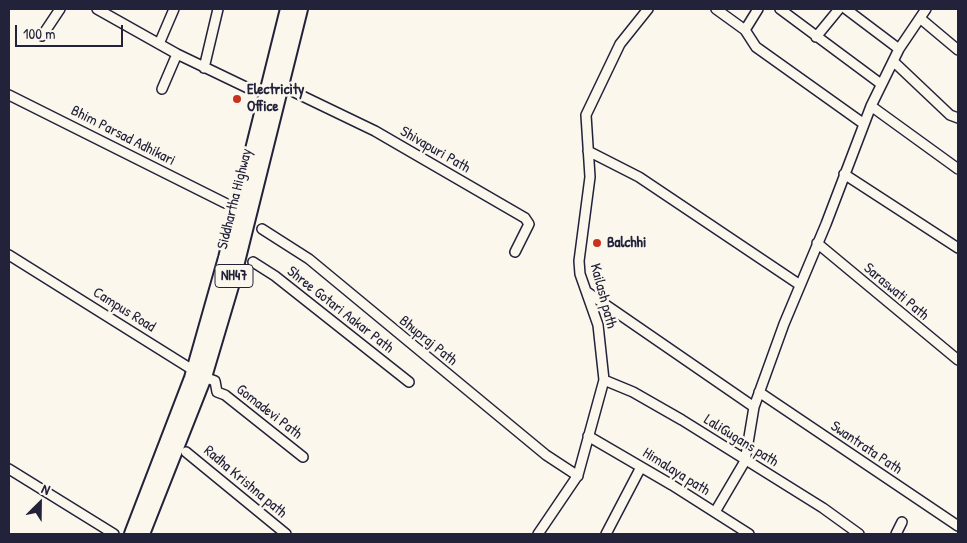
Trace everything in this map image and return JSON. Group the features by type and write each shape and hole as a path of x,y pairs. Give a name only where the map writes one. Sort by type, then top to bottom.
{"highway":[{"name":"Siddhartha Highway","path":"132,534 199,374 288,9"},
{"name":"Siddhartha Highway","path":"142,534 231,286 300,9"}],"street":[{"path":"42,36 60,9"},
{"path":"100,9 177,54 252,90"},
{"path":"159,44 174,9"},
{"path":"204,68 218,9"},
{"name":"Kailash path","path":"542,533 578,476 604,380 598,325 594,309 586,292 579,261 590,177 585,119 587,110 620,44 648,9"},
{"path":"716,9 745,30 756,47 864,124"},
{"path":"745,30 758,9"},
{"path":"780,9 881,84"},
{"path":"816,36 839,9"},
{"path":"846,9 899,48"},
{"path":"715,512 745,461 754,407 759,392 871,106 899,48 921,19 926,9"},
{"path":"921,19 957,47"},
{"path":"162,89 177,54"},
{"path":"893,61 950,115 958,118"},
{"name":"Shivapuri Path","path":"294,92 375,131 525,218 529,224 515,252"},
{"name":"Bhim Parsad Adhikari","path":"9,95 225,203"},
{"path":"871,106 958,170"},
{"path":"588,151 639,177 800,285"},
{"path":"844,174 958,248"},
{"name":"Bhupraj Path","path":"262,229 309,259 538,449 578,476"},
{"name":"Saraswati Path","path":"817,243 958,360"},
{"name":"Campus Road","path":"9,255 199,374 215,381 217,392"},
{"name":"Shree Gotari Aakar Path","path":"253,262 275,276 409,382"},
{"path":"586,292 754,407"},
{"name":"LaliGugans path","path":"604,380 647,400 823,508 859,534"},
{"name":"Gomadevi Path","path":"217,392 225,395 304,457"},
{"name":"Swantrata Path","path":"759,392 958,526"},
{"name":"Himalaya path","path":"588,436 749,534"},
{"name":"Radha Krishna path","path":"186,452 286,534"},
{"path":"606,534 641,467"},
{"path":"9,469 114,534"},
{"path":"896,534 902,522"}],"place":[{"name":"Electricity Office","path":"237,99"},
{"name":"Balchhi","path":"597,243"}]}
